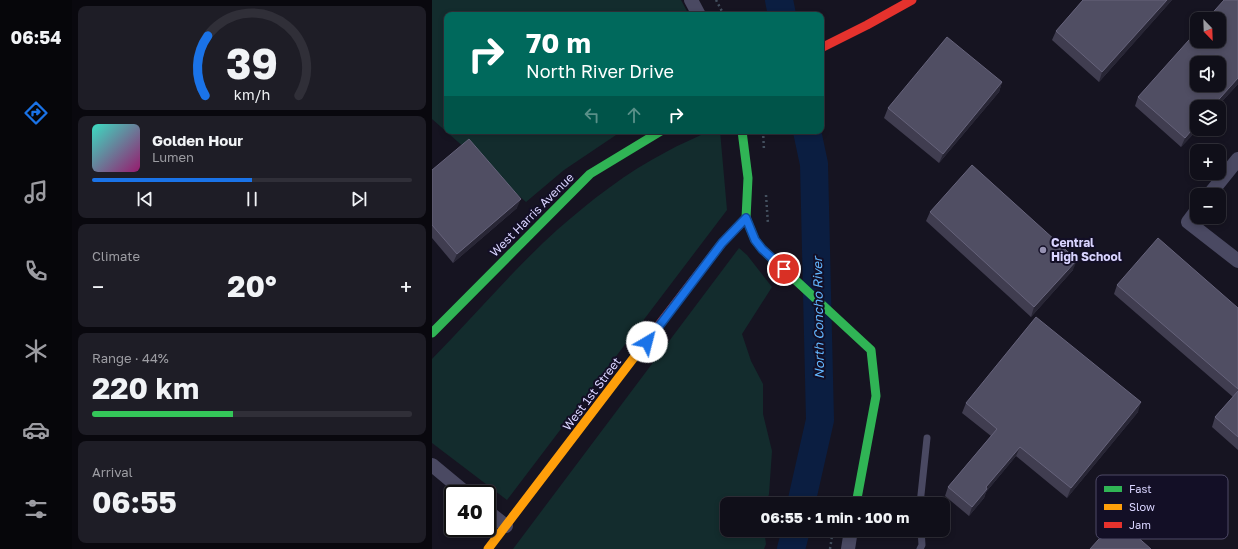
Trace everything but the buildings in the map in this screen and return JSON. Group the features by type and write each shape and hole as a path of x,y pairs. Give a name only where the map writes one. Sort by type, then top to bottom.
{"street":[{"path":"691,0 697,12"},
{"path":"824,46 912,0"},
{"name":"West Harris Avenue","path":"432,333 590,174 656,134"},
{"path":"742,134 748,178 746,218 755,240 762,249 871,350 876,396 857,497"},
{"path":"1215,188 1238,159"},
{"name":"West 1st Street","path":"488,549 722,243 746,218"},
{"path":"1191,224 1238,261"},
{"path":"432,465 456,485"},
{"path":"496,518 506,526"},
{"path":"848,549 850,537"}],"lane":[{"path":"921,497 927,438"},
{"path":"920,549 922,545 921,537"}],"path":[{"path":"716,0 722,12"},
{"path":"830,549 832,537"}],"green space":[{"path":"432,0 681,0 687,12 444,12 444,130 432,119"},
{"path":"449,134 618,134 564,170 526,202"},
{"path":"704,134 720,134 727,210 507,500 496,492 496,485 487,485 432,443 432,359 525,261 582,208 637,169 671,149"},
{"path":"739,248 747,255 772,287 742,334 751,361 763,384 763,414 772,451 768,497 720,497 720,537 765,537 766,544 764,549 513,549"}],"waterway":[{"name":"North Concho River","path":"779,0 781,12"},
{"name":"North Concho River","path":"803,497 820,420 814,164 808,134"},
{"name":"North Concho River","path":"791,549 794,537"}],"traffic: fast":[{"path":"432,333 590,174 656,134"},
{"path":"742,134 748,178 746,218 755,240 762,249 871,350 876,396 857,497"}],"traffic: slow":[{"path":"488,549 642,347"}],"traffic: jam":[{"path":"824,46 912,0"},
{"path":"642,347 722,243 746,218"}],"place":[{"name":"Central High School","path":"1043,250"}],"route":[{"path":"647,342 722,243 746,218 755,240 762,249 784,269"}]}
